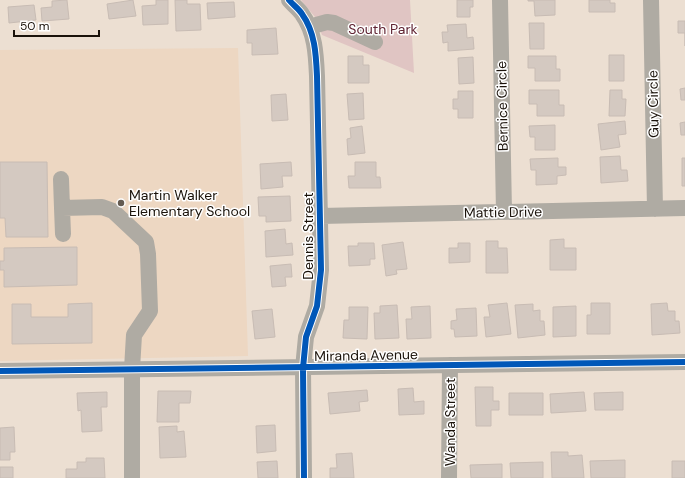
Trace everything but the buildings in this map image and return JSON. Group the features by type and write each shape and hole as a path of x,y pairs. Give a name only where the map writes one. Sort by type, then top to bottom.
{"street":[{"name":"Dennis Street","path":"289,0 302,14 309,27 316,46 322,270 317,306 306,337 303,368 304,478"},
{"name":"Bernice Circle","path":"500,0 504,212"},
{"name":"Guy Circle","path":"651,0 655,209"},
{"path":"309,27 327,22 334,23 375,42"},
{"path":"61,179 63,234"},
{"path":"62,208 102,207 113,211 146,242 148,254 150,312 134,335 132,369 132,478"},
{"name":"Mattie Drive","path":"321,216 685,208"},
{"name":"Miranda Avenue","path":"0,371 685,362"},
{"name":"Wanda Street","path":"449,478 450,366"}],"shaded area":[{"name":"Martin Walker Elementary School","path":"238,48 248,356 0,361 0,50"}],"green space":[{"name":"South Park","path":"301,0 410,0 414,73 322,35 315,17"}],"cycle path":[{"path":"289,0 301,12 310,28 315,51 317,76 321,270 317,306 306,337 303,368 304,478"},
{"path":"0,371 685,362"}],"place":[{"name":"Martin Walker Elementary School","path":"121,203"}]}
